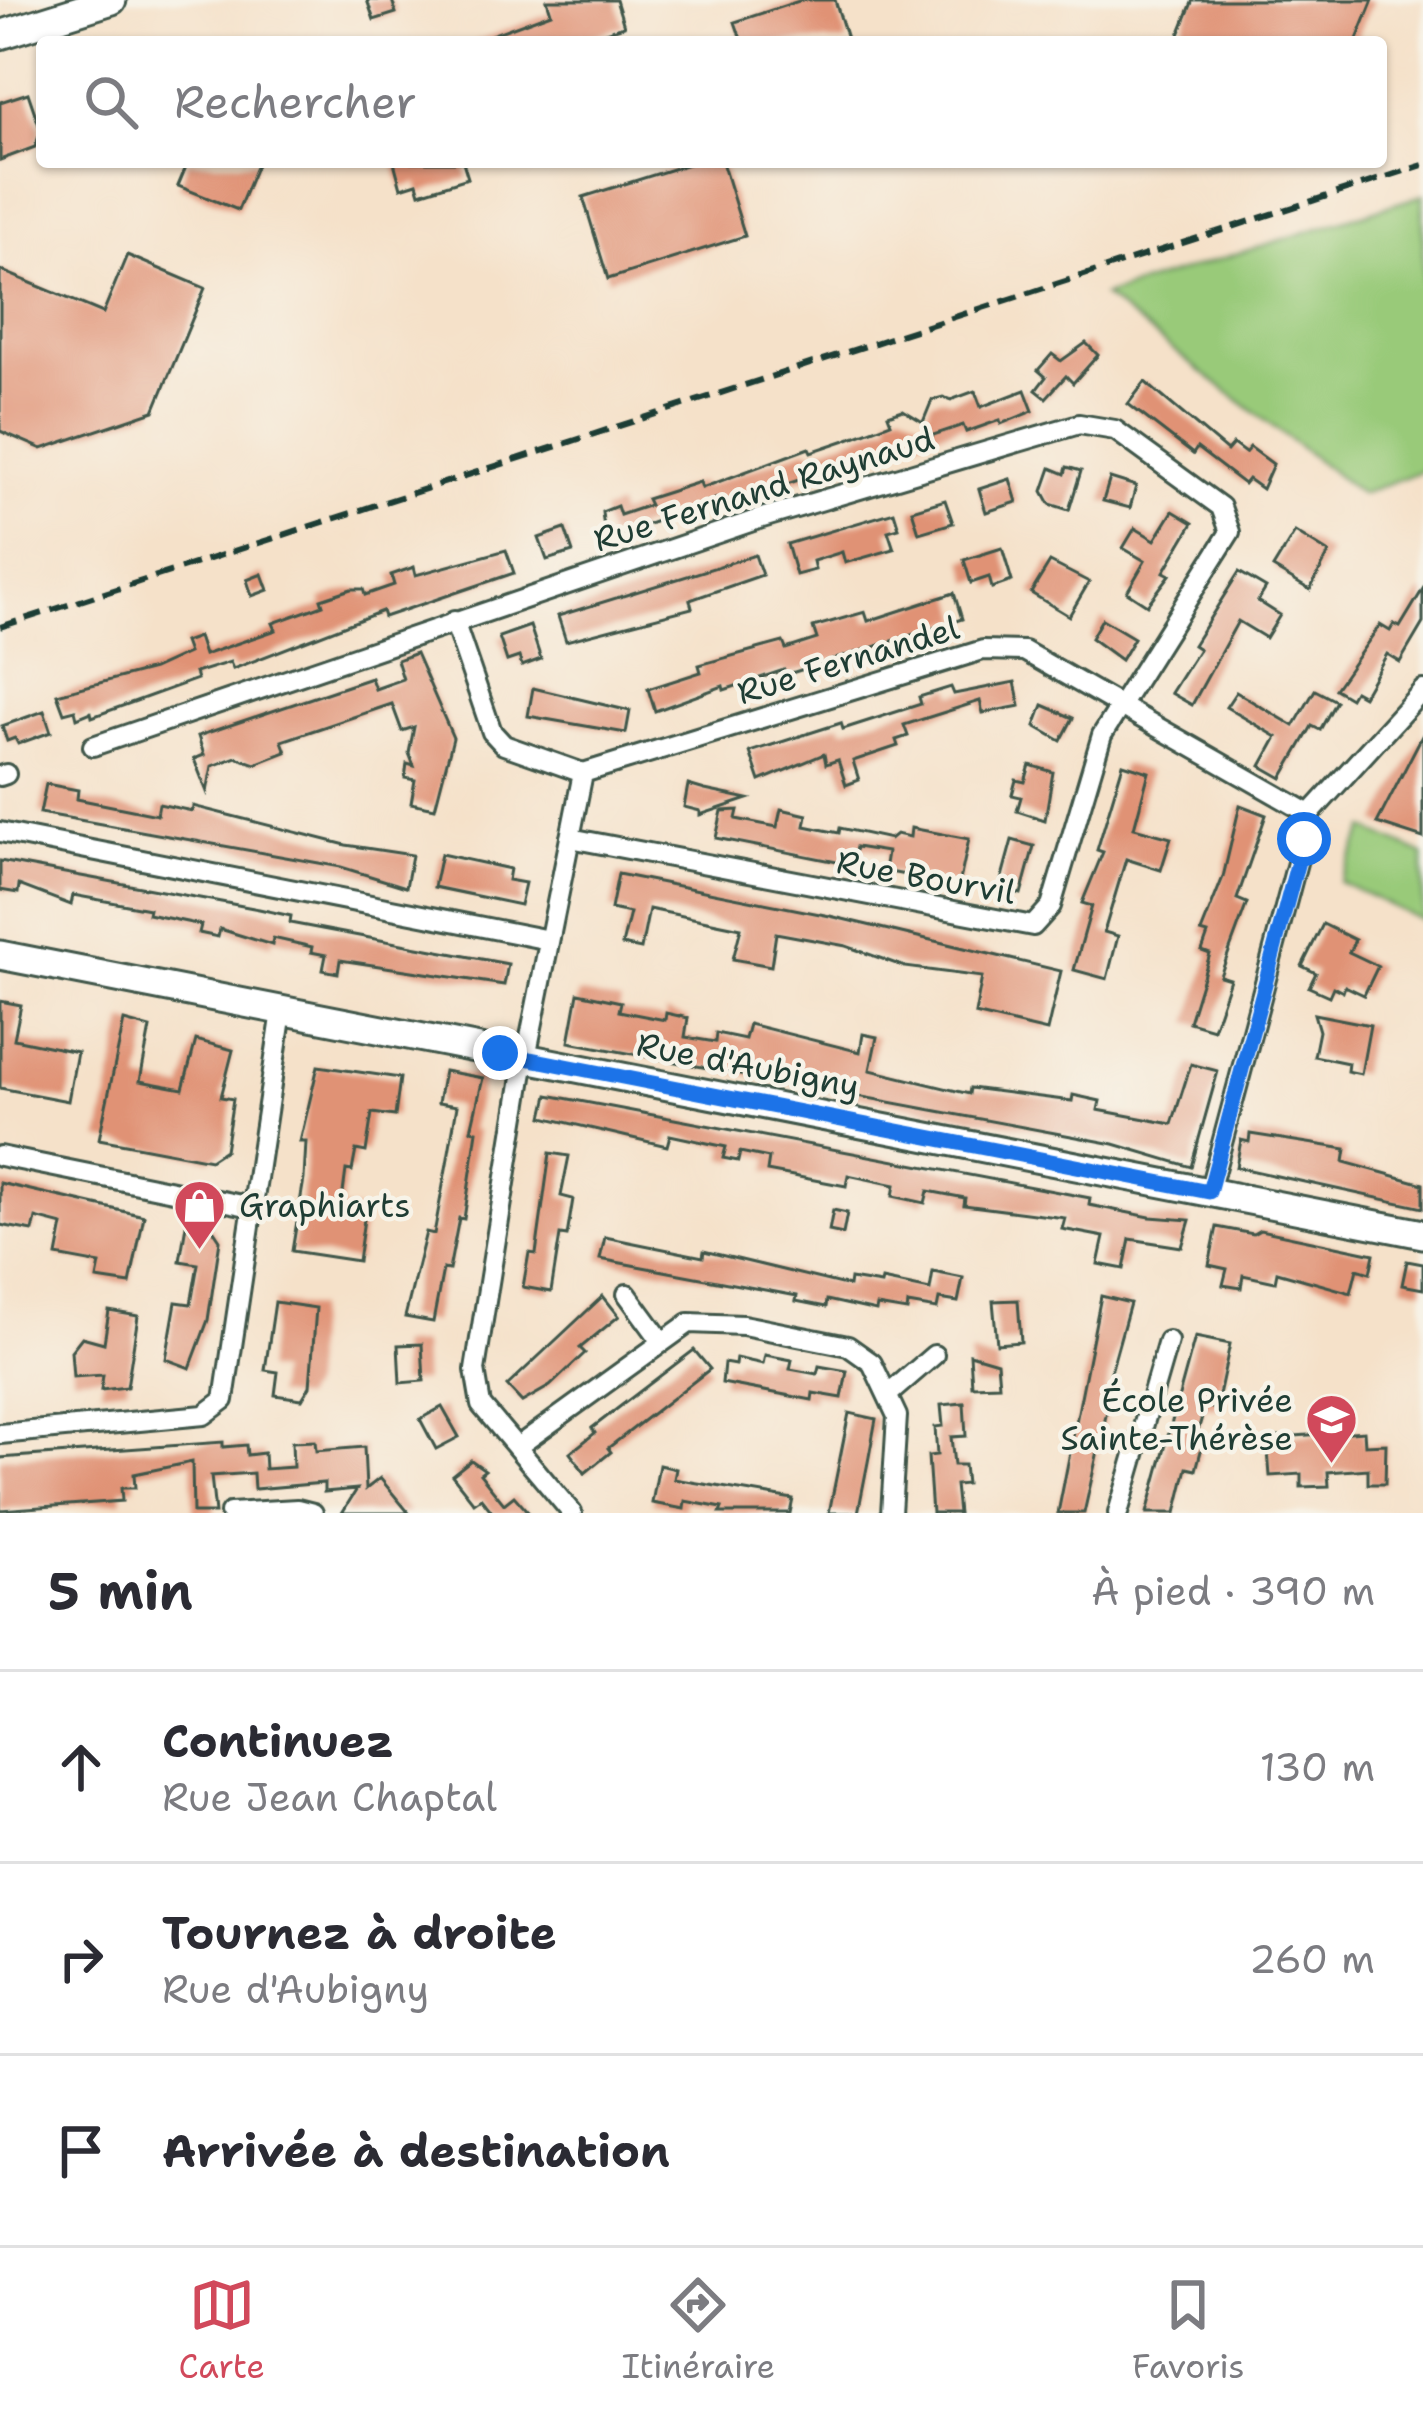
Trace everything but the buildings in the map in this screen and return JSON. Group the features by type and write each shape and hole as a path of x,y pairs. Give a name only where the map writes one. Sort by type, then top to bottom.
{"main road":[{"path":"0,35 112,0"},
{"name":"Rue d'Aubigny","path":"0,950 282,1011 1423,1234"}],"street":[{"name":"Rue Fernand Raynaud","path":"93,746 762,518 1079,424 1115,430 1222,507 1230,532 1120,703"},
{"path":"454,621 492,732 504,745 583,772 526,1057 475,1370 481,1405 572,1513"},
{"name":"Rue Fernandel","path":"583,772 983,650 1024,651 1310,814"},
{"path":"1209,1192 1310,814 1423,690"},
{"name":"Rue Bourvil","path":"570,838 1033,926 1052,907 1102,735 1120,703"},
{"path":"0,832 549,940"},
{"path":"0,1434 204,1415 219,1407 228,1386 282,1011"},
{"path":"0,1156 252,1207"},
{"path":"627,1294 660,1339"},
{"path":"517,1447 660,1339 688,1323 715,1322 848,1346 872,1363 890,1394 898,1454 892,1513"},
{"path":"1118,1513 1168,1341"},
{"path":"890,1394 934,1355"},
{"path":"230,1513 297,1509 313,1513"}],"green space":[{"path":"1423,195 1423,470 1361,494 1103,296"},
{"path":"1365,828 1423,855 1423,921 1340,882"}],"railway":[{"path":"0,627 1423,165"}],"place":[{"name":"Graphiarts","path":"200,1251"},
{"name":"École Privée Sainte-Thérèse","path":"1332,1465"}],"route":[{"path":"500,1053 1209,1192 1304,839"}]}
